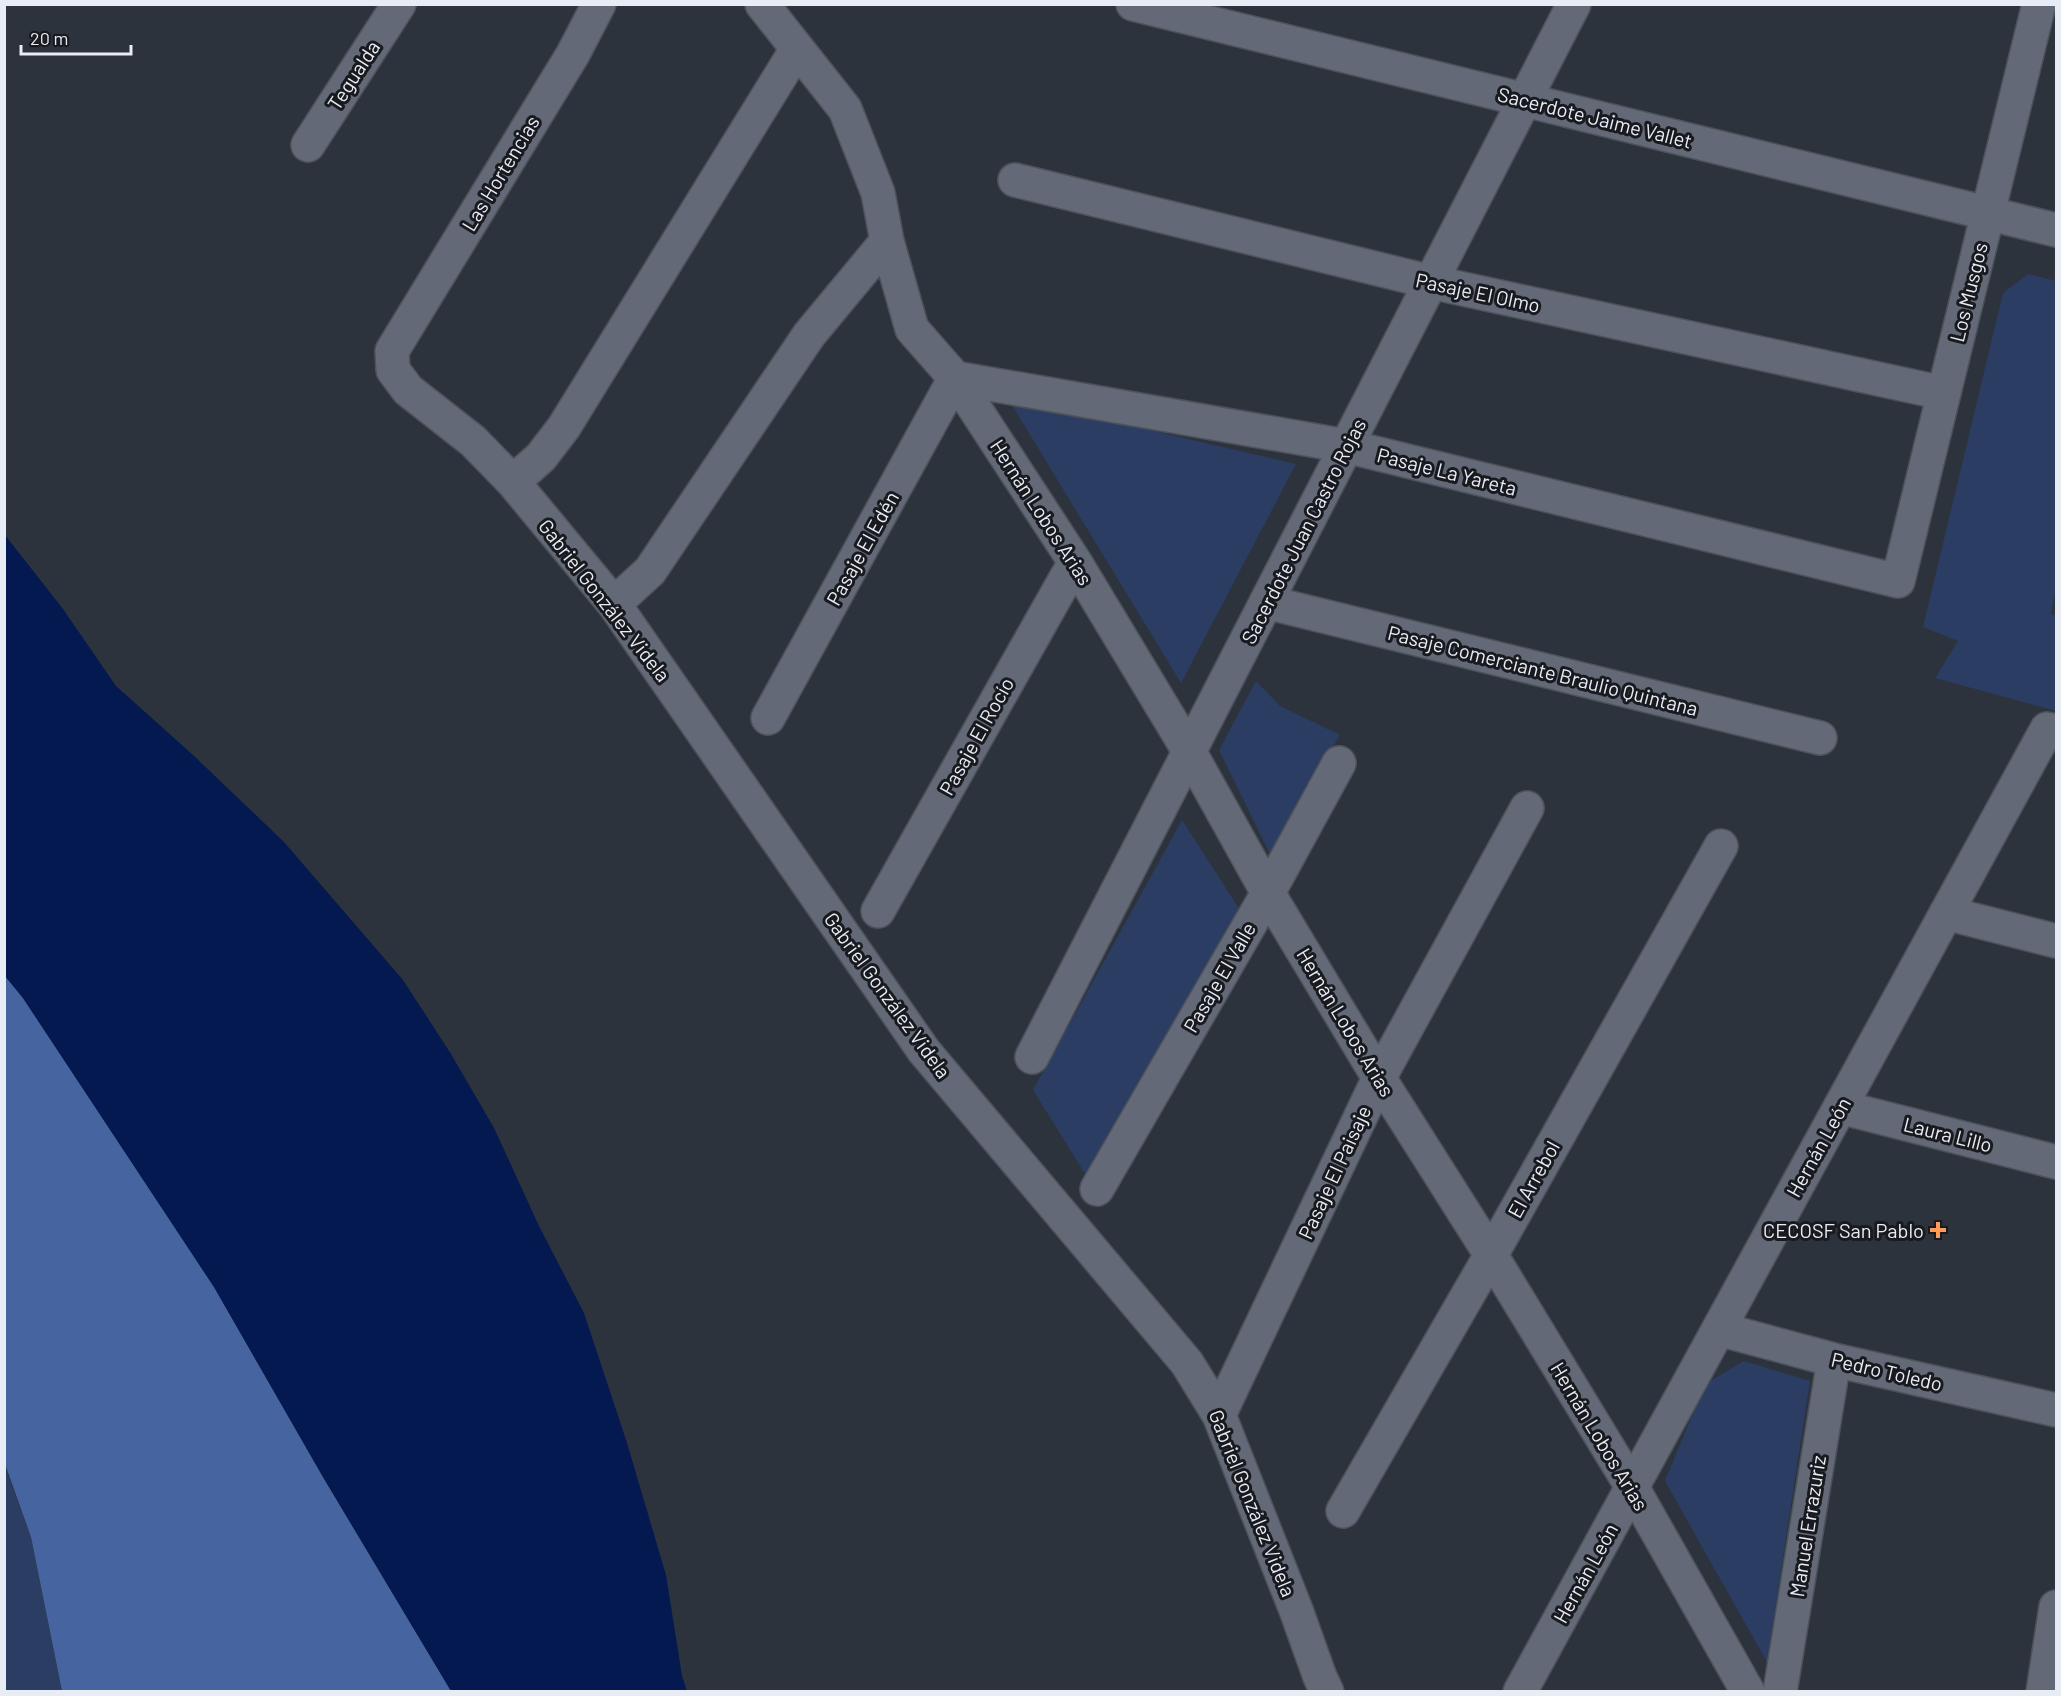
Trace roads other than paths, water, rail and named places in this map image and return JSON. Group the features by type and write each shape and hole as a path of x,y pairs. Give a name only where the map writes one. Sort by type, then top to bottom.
{"street":[{"name":"Tegualda","path":"308,145 399,4"},
{"name":"Las Hortencias","path":"399,340 573,54 599,4"},
{"name":"Hernán Lobos Arias","path":"762,4 845,109 878,193 887,241 912,329 946,368 1075,562 1190,751 1268,892 1379,1078 1491,1255 1632,1487 1748,1692"},
{"name":"Sacerdote Jaime Vallet","path":"1133,4 2056,230"},
{"name":"Sacerdote Juan Castro Rojas","path":"1032,1057 1574,4"},
{"name":"Los Musgos","path":"1898,581 2039,4"},
{"path":"513,482 541,457 564,427 797,49"},
{"name":"Pasaje El Olmo","path":"1015,180 1431,282 1943,393"},
{"path":"614,604 650,571 809,335 887,241"},
{"name":"Gabriel González Videla","path":"399,340 392,351 393,370 408,390 473,441 513,482 614,604 924,1052 1187,1363 1219,1415 1326,1692"},
{"name":"Pasaje La Yareta","path":"946,368 1347,446 1898,581"},
{"name":"Pasaje El Edén","path":"768,718 946,368"},
{"name":"Pasaje El Rocío","path":"878,911 1075,562"},
{"name":"Pasaje Comerciante Braulio Quintana","path":"1266,602 1820,738"},
{"name":"Hernán León","path":"1520,1692 1946,913 2052,730"},
{"name":"Pasaje El Valle","path":"1097,1189 1268,892 1339,763"},
{"name":"Pasaje El Paisaje","path":"1219,1415 1379,1078 1527,808"},
{"name":"El Arrebol","path":"1343,1511 1491,1255 1720,846"},
{"path":"1946,913 2056,941"},
{"name":"Laura Lillo","path":"1840,1107 2056,1162"},
{"name":"Pedro Toledo","path":"1719,1329 1834,1360 2056,1410"},
{"name":"Manuel Errazuriz","path":"1780,1692 1834,1360"},
{"path":"2043,1692 2056,1607"}],"place":[{"name":"CECOSF San Pablo","path":"1938,1230"}]}
